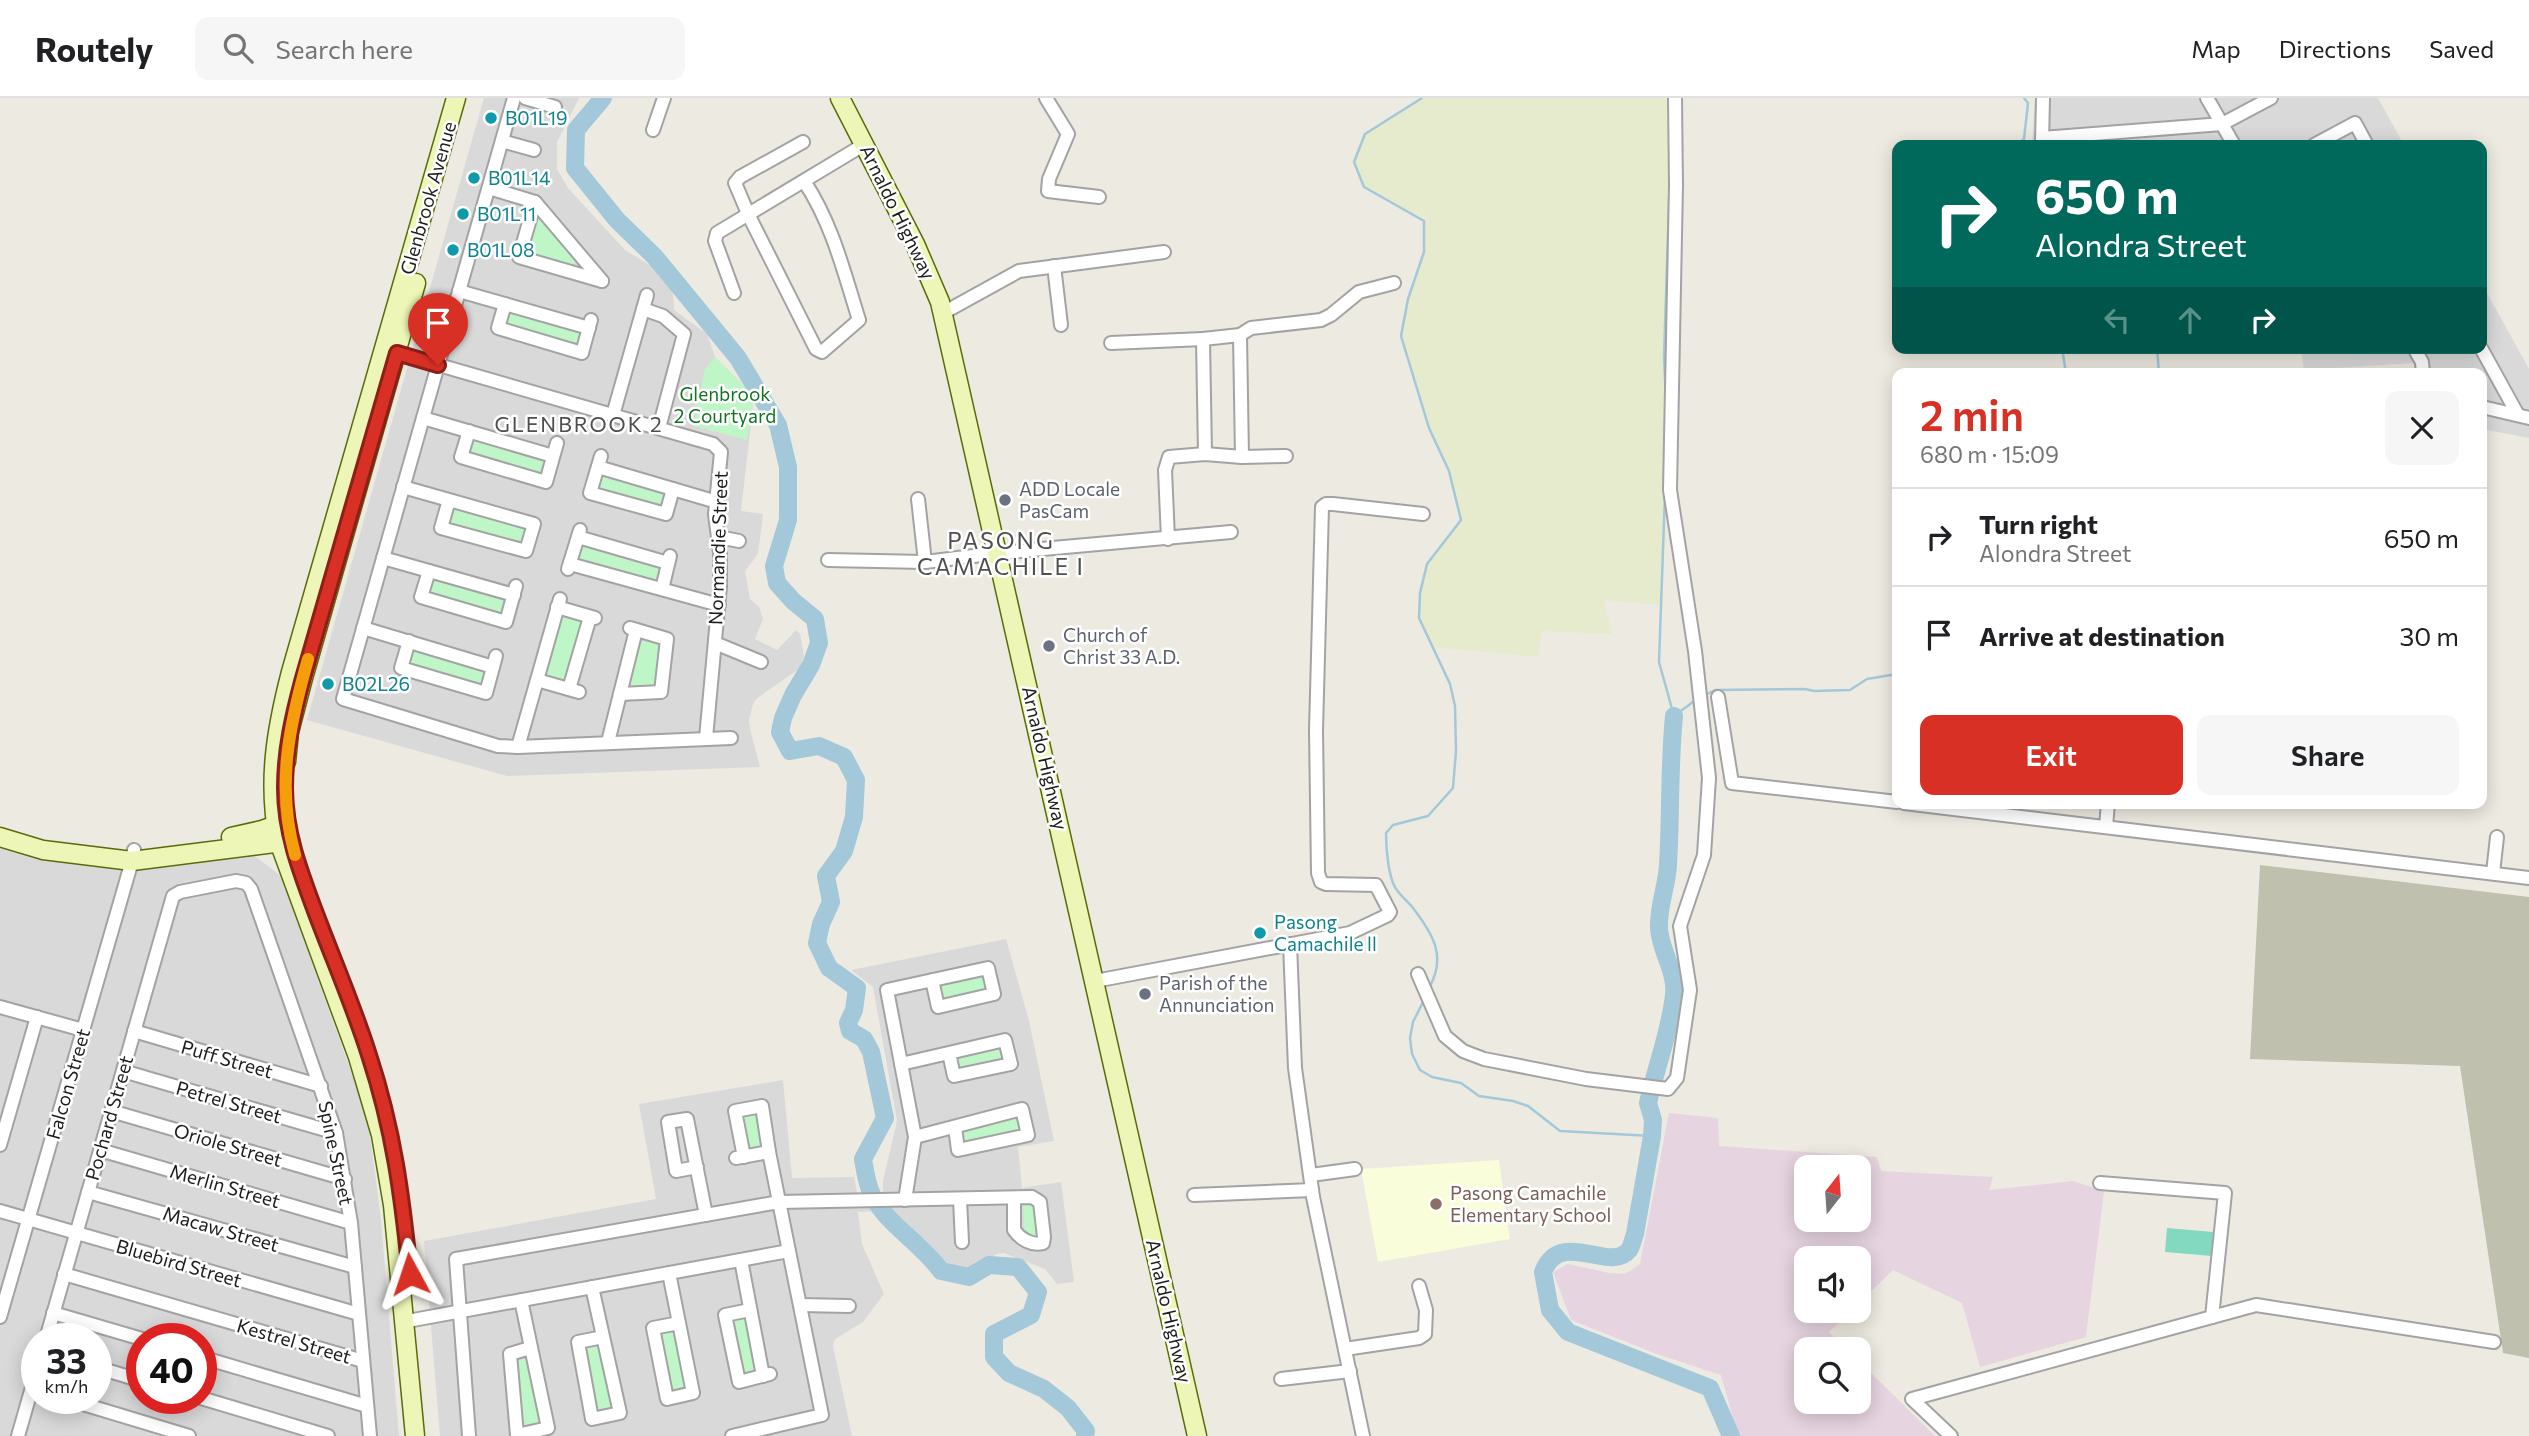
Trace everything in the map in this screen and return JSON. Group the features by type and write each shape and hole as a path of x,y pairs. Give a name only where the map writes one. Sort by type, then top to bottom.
{"street":[{"name":"Glenbrook Avenue","path":"415,1436 393,1205 381,1135 284,832 274,769 276,734 288,683 457,98"},
{"name":"Glenbrook Avenue","path":"424,1436 402,1195 387,1116 369,1053 284,832 285,789 289,732 467,98"},
{"path":"514,98 343,699 498,746 731,738"},
{"path":"525,98 555,107"},
{"path":"653,130 664,98"},
{"name":"Arnaldo Highway","path":"840,98 915,244 939,301 1197,1436"},
{"path":"1046,98 1068,134 1049,179 1048,191 1099,197"},
{"path":"1418,974 1445,1036 1463,1051 1484,1059 1627,1086 1668,1089 1677,1078 1690,990 1680,926 1704,855 1709,778 1670,490 1676,199 1675,98"},
{"path":"2042,140 2043,98"},
{"path":"2207,98 2231,140"},
{"path":"2053,140 2222,124 2271,98"},
{"path":"2323,140 2355,123 2364,140"},
{"path":"502,141 534,150"},
{"path":"803,142 740,177 735,183 816,349 825,351 859,320 834,238 819,204 804,181"},
{"path":"734,293 715,237 717,233 865,144"},
{"path":"489,188 535,202 602,281 519,257 535,202"},
{"path":"939,301 1019,271 1164,252"},
{"path":"1054,266 1061,325"},
{"path":"1111,343 1240,335 1251,328 1321,320 1359,292 1394,283"},
{"path":"459,291 590,324 582,353 498,328 505,304"},
{"path":"613,415 647,295"},
{"path":"397,353 659,428 684,334 663,316 643,309"},
{"path":"1240,335 1242,457"},
{"path":"1203,339 1205,454"},
{"path":"2485,354 2523,416"},
{"path":"2487,408 2523,416"},
{"path":"423,418 555,450 546,482 461,457 469,431"},
{"name":"Normandie Street","path":"659,428 713,444 721,452 715,514 721,569 706,738"},
{"path":"1168,539 1166,461 1169,457 1205,454 1286,456"},
{"path":"673,489 666,514 590,493 599,461 716,502"},
{"path":"403,487 534,524 526,551 441,528 449,500"},
{"path":"918,499 925,562"},
{"path":"1095,981 1350,933 1386,918 1390,912 1376,885 1326,884 1321,882 1318,873 1316,730 1322,507 1333,504 1423,514"},
{"path":"828,560 925,562 1231,532"},
{"path":"662,589 669,560 579,533 569,567 719,605"},
{"path":"719,537 739,541"},
{"path":"383,558 515,590 506,622 421,597 429,571"},
{"path":"517,747 559,603 592,617 574,691 537,680"},
{"path":"363,628 495,661 486,693 401,668 409,641"},
{"path":"608,742 633,629 667,639 661,692 620,694"},
{"path":"715,643 761,662"},
{"path":"1718,697 1732,783 1892,801"},
{"path":"1954,809 2529,878"},
{"path":"2106,827 2108,809"},
{"path":"0,829 45,842 133,855"},
{"path":"0,837 43,850 133,855 284,832"},
{"path":"2493,873 2497,837"},
{"name":"Falcon Street","path":"0,1317 133,855"},
{"name":"Spine Street","path":"173,897 180,891 236,881 246,883 251,889 336,1133 351,1223 370,1436"},
{"name":"Pochard Street","path":"50,1323 173,897"},
{"path":"1290,944 1295,1068 1312,1190 1363,1436"},
{"path":"905,1200 915,1138 887,990 932,980 988,968 994,993 938,1007 932,980"},
{"path":"0,1007 83,1030"},
{"path":"0,1145 37,1017"},
{"name":"Puff Street","path":"134,1031 321,1086"},
{"path":"901,1063 1005,1040 1011,1064 954,1076 949,1053"},
{"name":"Petrel Street","path":"123,1071 336,1133"},
{"path":"732,1436 822,1415 762,1106 735,1111 740,1158 769,1152"},
{"path":"915,1138 955,1127 1022,1109 1028,1135 958,1150 955,1127"},
{"name":"Oriole Street","path":"111,1111 345,1179"},
{"name":"Merlin Street","path":"100,1150 351,1223"},
{"path":"697,1167 706,1215"},
{"path":"1311,1175 1355,1170"},
{"path":"2100,1183 2225,1193 2212,1317"},
{"path":"1194,1195 1312,1190"},
{"name":"Macaw Street","path":"88,1192 355,1267"},
{"path":"469,1436 456,1259 779,1202 1014,1198"},
{"path":"960,1199 961,1242"},
{"name":"Bluebird Street","path":"0,1212 359,1314"},
{"path":"414,1320 789,1251"},
{"path":"741,1260 766,1375 738,1382 726,1315 750,1310"},
{"path":"669,1273 679,1323 693,1393 667,1399 653,1328 679,1323"},
{"name":"Kestrel Street","path":"64,1274 363,1361"},
{"path":"1345,1349 1419,1338 1425,1334 1426,1310 1419,1286"},
{"path":"592,1287 620,1413 592,1419 578,1342 603,1337"},
{"path":"521,1300 548,1428 517,1435 509,1358 513,1352 530,1348"},
{"path":"800,1305 849,1306"},
{"path":"1951,1436 1912,1399 2256,1305 2494,1342"},
{"path":"53,1313 126,1334"},
{"path":"217,1362 367,1406"},
{"path":"1281,1379 1350,1371"},
{"path":"217,1403 328,1436"},
{"path":"112,1413 188,1436"},
{"path":"18,1436 26,1414"}],"shaded area":[{"path":"484,98 579,98 557,142 557,169 568,188 625,250 653,267 670,283 674,310 707,334 715,357 754,396 741,511 763,514 758,554 745,571 750,599 759,607 763,619 755,639 777,650 796,630 800,634 804,656 799,669 756,699 753,704 750,729 760,767 507,776 307,720"},
{"path":"1422,98 1670,98 1664,357 1668,439 1660,584 1662,605 1604,600 1612,634 1542,631 1538,657 1433,647 1419,618 1420,593 1427,564 1461,520 1449,471 1429,428 1401,336 1408,298 1424,252 1424,221 1364,187 1354,162 1365,134"},
{"path":"2035,98 2378,98 2401,140 2032,140"},
{"path":"2487,293 2529,369 2529,438 2487,430 2487,368 2414,368 2414,363 2304,368 2302,354 2487,354"},
{"path":"0,841 35,852 251,853 281,876 368,1119 381,1220 399,1436 0,1436"},
{"path":"2260,865 2529,897 2529,1358 2503,1353 2460,1066 2250,1059"},
{"path":"1006,939 1029,1021 1054,1141 1018,1147 1022,1188 1061,1182 1074,1282 1057,1284 1045,1269 1004,1253 958,1274 949,1271 939,1262 929,1243 919,1236 893,1232 882,1222 882,1211 858,1212 862,1244 884,1294 863,1322 835,1339 833,1346 852,1436 440,1436 424,1241 656,1199 639,1104 783,1080 792,1178 854,1177 858,1198 883,1196 883,1181 897,1121 873,987 851,970"},
{"path":"1669,1113 1718,1118 1719,1146 1848,1155 1794,1155 1794,1232 1871,1232 1871,1157 1877,1157 1881,1171 1993,1177 1989,1190 2073,1181 2104,1191 2086,1337 1980,1367 1962,1303 1893,1270 1871,1291 1871,1246 1794,1246 1794,1323 1838,1323 1829,1332 1834,1337 1794,1337 1794,1414 1871,1414 1871,1373 1935,1436 1738,1436 1721,1375 1657,1354 1571,1320 1553,1272 1568,1264 1625,1274 1640,1264"},
{"name":"Pasong Camachile Elementary School","path":"1499,1160 1510,1239 1378,1262 1361,1169"}],"green space":[{"path":"543,219 576,259 573,267 529,254 536,220"},
{"path":"512,311 580,331 582,333 578,345 508,326 505,321"},
{"name":"Glenbrook 2 Courtyard","path":"715,357 754,396 747,440 694,426 705,369"},
{"path":"476,438 546,460 545,471 537,473 476,456 469,448"},
{"path":"605,474 661,491 663,501 657,506 603,491 598,484"},
{"path":"452,509 525,528 523,542 517,543 453,525 449,520"},
{"path":"584,545 658,566 661,571 658,579 653,581 582,561 578,554"},
{"path":"435,579 504,598 504,611 499,614 434,595 429,588"},
{"path":"568,614 579,618 582,626 563,682 546,677 545,674 560,618"},
{"path":"648,637 662,644 657,682 652,688 636,689 629,682 630,669 638,649"},
{"path":"414,648 485,670 484,681 476,683 415,666 409,661"},
{"path":"981,974 987,985 984,990 947,1000 941,997 938,985 940,983"},
{"path":"1002,1047 1002,1062 960,1071 954,1057"},
{"path":"752,1111 755,1115 760,1150 749,1150 742,1116"},
{"path":"1016,1116 1019,1118 1019,1133 964,1142 961,1137 962,1130"},
{"path":"1027,1202 1036,1207 1037,1234 1032,1240 1025,1234 1023,1207"},
{"path":"2167,1228 2213,1232 2212,1256 2165,1252"},
{"path":"733,1318 748,1318 756,1373 744,1375 731,1321"},
{"path":"670,1329 676,1332 686,1384 679,1390 670,1387 660,1335"},
{"path":"595,1344 601,1347 612,1405 604,1410 595,1408 584,1349"},
{"path":"520,1358 529,1361 541,1419 538,1425 528,1428 521,1424 514,1361"}],"waterway":[{"path":"603,98 576,130 575,168 617,220 655,257 738,358 778,425 788,467 788,520 774,566 777,583 815,619 819,643 811,665 793,695 780,732 790,751 819,746 844,757 856,780 854,817 844,851 826,876 831,902 821,924 817,943 829,968 857,988 854,1010 848,1023 850,1031 864,1039 871,1052 885,1118 863,1159 869,1188 887,1217 941,1271 969,1277 989,1265 1018,1267 1038,1292 1031,1315 994,1334 994,1357 1009,1373 1044,1389 1068,1408 1086,1431 1085,1436"},
{"path":"1422,98 1365,134 1354,162 1364,187 1424,221 1424,252 1408,299 1401,336 1429,428 1449,471 1461,520 1427,564 1420,593 1419,618 1450,684 1455,706 1453,788 1428,816 1393,825 1386,833 1393,882 1426,927 1435,946 1437,966 1429,988"},
{"path":"2023,140 2028,103 2024,98"},
{"path":"1666,400 1664,357 1670,172"},
{"path":"2063,354 2065,368"},
{"path":"2157,354 2159,368"},
{"path":"1665,494 1659,662 1674,716 1697,699"},
{"path":"1703,696 1715,690 1850,690 1867,679 1892,675"},
{"path":"1674,716 1668,865 1659,928 1673,978 1674,995 1648,1103 1653,1120 1652,1136 1635,1234 1629,1250 1621,1256 1561,1253 1551,1259 1543,1272 1550,1310 1568,1332 1710,1388 1731,1436"},
{"path":"1424,1000 1413,1022 1410,1038 1412,1054 1420,1070 1432,1077 1461,1083 1479,1096 1528,1106 1560,1131 1652,1136"}],"slow traffic":[{"path":"295,855 286,809 287,743 308,659"}],"place":[{"name":"B01L19","path":"491,118"},
{"name":"B01L14","path":"474,178"},
{"name":"B01L11","path":"463,214"},
{"name":"B01L08","path":"453,250"},
{"name":"ADD Locale PasCam","path":"1005,500"},
{"name":"Church of Christ 33 A.D.","path":"1049,646"},
{"name":"B02L26","path":"328,684"},
{"name":"Pasong Camachile ll","path":"1260,933"},
{"name":"Parish of the Annunciation","path":"1145,994"},
{"name":"Pasong Camachile Elementary School","path":"1436,1204"}],"district":[{"name":"GLENBROOK 2","path":"579,425"},
{"name":"PASONG CAMACHILE I","path":"1001,554"}],"route":[{"path":"410,1274 399,1171 387,1116 369,1053 296,860 285,789 289,732 397,353 438,365"}]}
